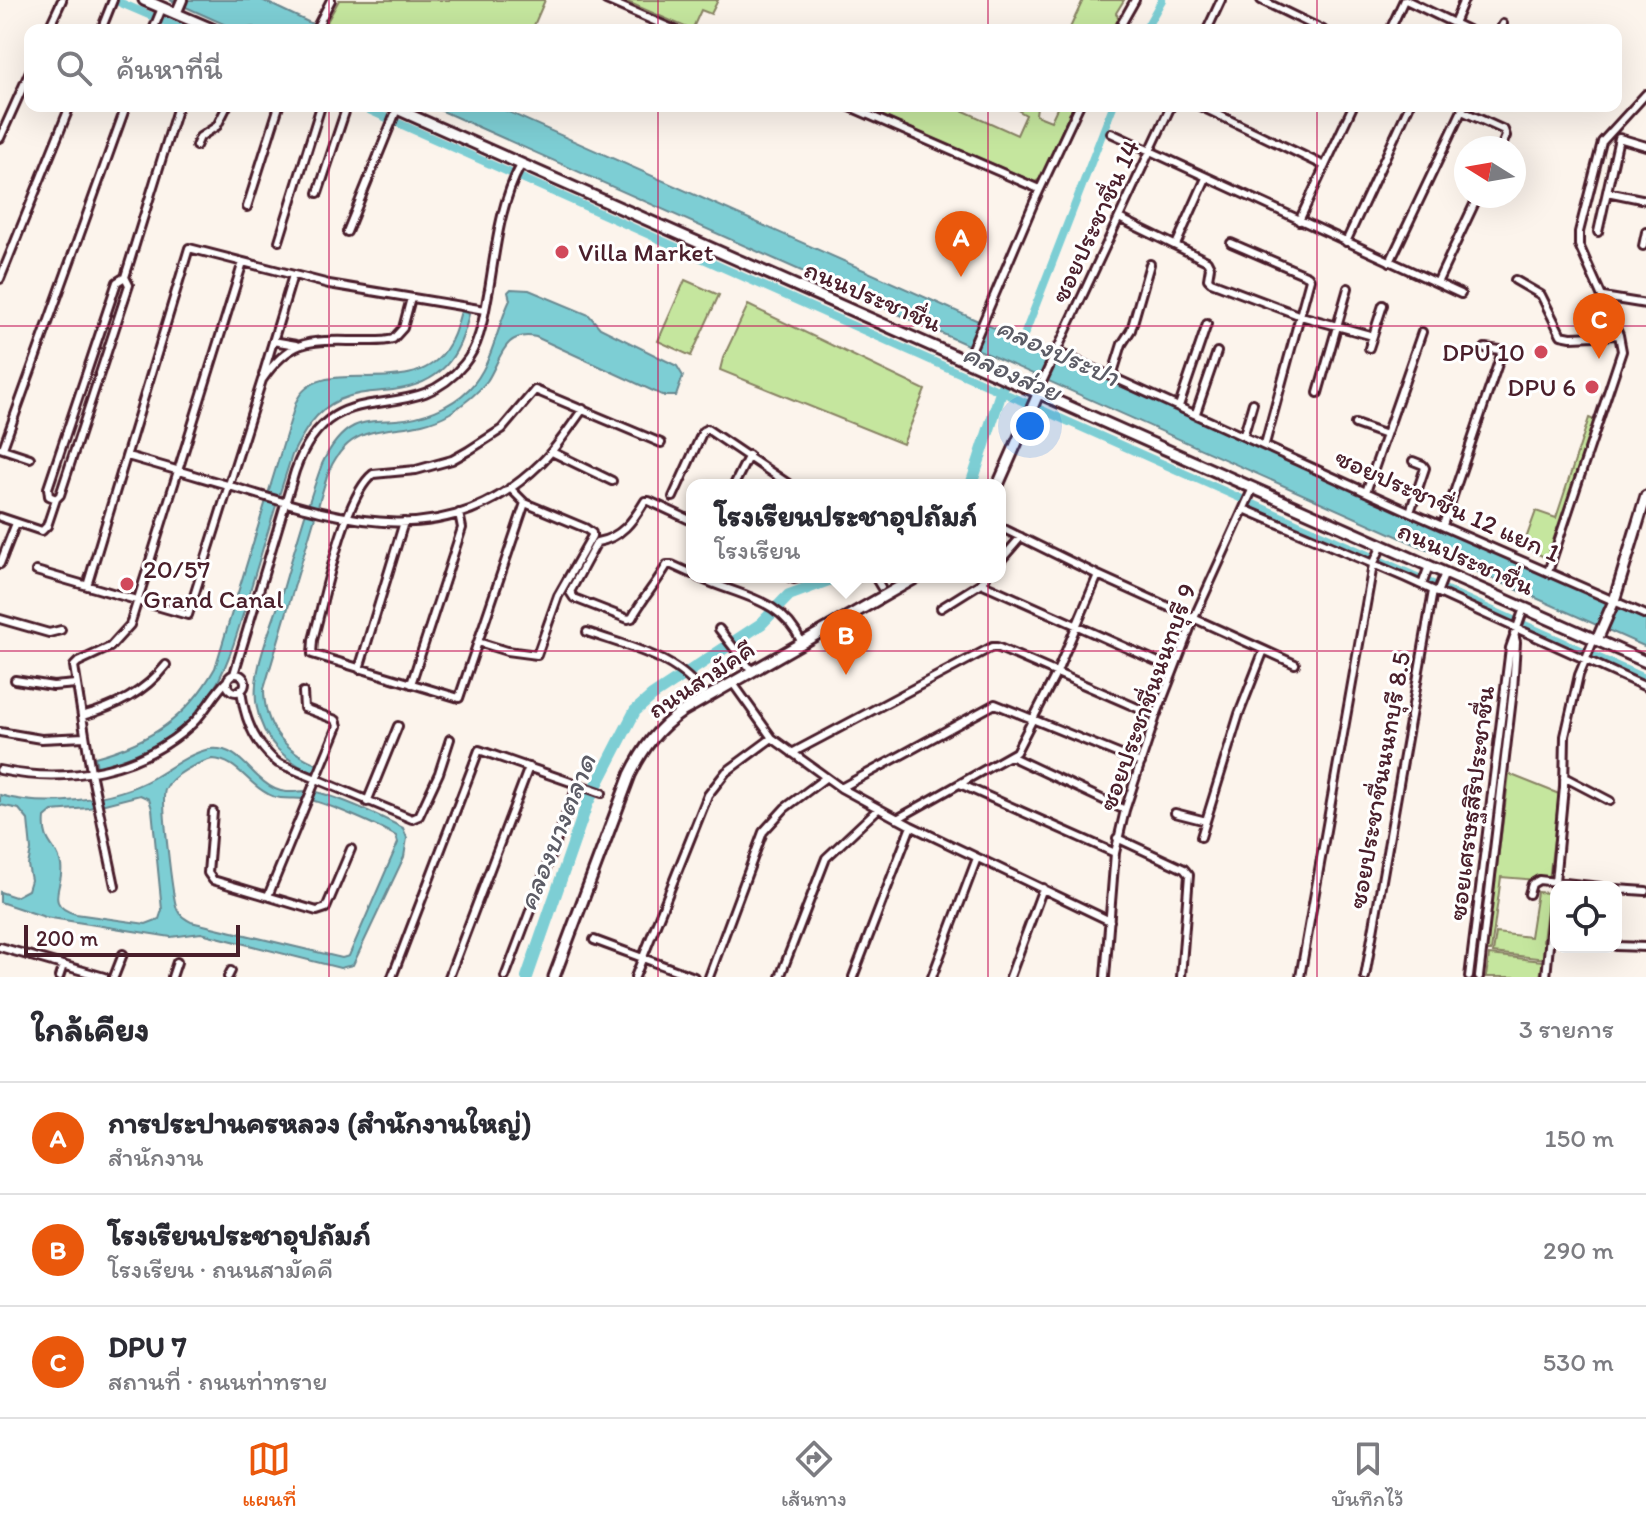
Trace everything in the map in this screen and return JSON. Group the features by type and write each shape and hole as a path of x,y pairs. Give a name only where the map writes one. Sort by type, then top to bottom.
{"main road":[{"path":"144,0 160,11 179,7 201,24"},
{"name":"ถนนประชาชื่น","path":"395,112 735,261 969,356 1038,396 1522,612 1646,662"},
{"path":"1001,479 1038,396"},
{"path":"1595,640 1614,602 1646,496"},
{"name":"ถนนสามัคคี","path":"554,977 639,755 670,720 907,583"}],"street":[{"path":"51,24 62,0"},
{"path":"103,24 113,0"},
{"path":"319,24 331,0"},
{"path":"606,0 661,24"},
{"path":"1121,24 1135,0"},
{"path":"1210,24 1221,0"},
{"path":"1261,0 1311,24"},
{"path":"1393,24 1405,0 1456,24"},
{"path":"1452,22 1464,0"},
{"path":"156,24 160,11"},
{"path":"0,138 24,84"},
{"path":"1548,572 1622,351 1619,335 1579,245 1579,232 1599,151 1614,128 1646,94"},
{"path":"0,279 68,112"},
{"path":"30,458 1,448 124,112"},
{"path":"56,499 48,494 48,488 117,282 125,277 176,112"},
{"path":"196,146 200,137 217,126 224,112"},
{"path":"247,207 277,112"},
{"path":"279,241 319,112"},
{"path":"318,193 345,112"},
{"path":"347,232 393,112"},
{"path":"862,112 1039,189"},
{"path":"969,356 1039,189 1076,112"},
{"name":"ซอยประชาชื่น 14","path":"1043,380 1168,112"},
{"path":"1212,112 1325,166"},
{"path":"1299,221 1351,112"},
{"path":"1346,242 1406,112"},
{"path":"1390,262 1461,112"},
{"path":"1470,112 1504,130 1506,136"},
{"path":"1598,232 1619,138 1614,128"},
{"path":"1111,133 1461,294"},
{"path":"1619,138 1646,146"},
{"path":"0,770 50,777 91,772 136,760 179,736 199,718 234,674 301,453 308,440 341,411 353,406 413,399 444,385 471,354 485,310 502,213 520,168"},
{"path":"1176,245 1206,178"},
{"path":"1607,192 1646,200"},
{"path":"1437,283 1472,208"},
{"path":"1119,218 1210,263 1208,275 1211,282 1301,316 1373,336"},
{"path":"1643,246 1646,232"},
{"path":"1231,243 1308,276 1310,284 1265,444"},
{"path":"87,586 189,248 329,284 485,310"},
{"path":"115,886 91,772 74,666 118,641 130,625 243,262"},
{"path":"1112,376 1122,344 1131,330 1150,264"},
{"path":"36,571 188,615 293,275"},
{"path":"0,517 42,531 47,526 129,285 125,277"},
{"path":"1515,280 1541,295 1561,335 1619,335"},
{"path":"1318,393 1348,288"},
{"path":"1603,297 1646,304"},
{"path":"273,341 296,345 393,339 403,328 411,298"},
{"path":"1369,348 1383,305"},
{"path":"104,323 116,326"},
{"path":"1179,406 1207,324"},
{"path":"1366,492 1422,332"},
{"path":"262,380 280,357 296,345"},
{"path":"1443,525 1501,358 1500,350 1485,348"},
{"name":"ซอยประชาชื่น 12 แยก 1","path":"1055,352 1646,615"},
{"path":"1196,413 1217,352"},
{"path":"525,503 459,698 312,654 313,640 347,519 364,484 373,474 430,467 468,451 502,429 535,390 661,443"},
{"path":"1244,434 1253,403"},
{"path":"77,408 88,411"},
{"path":"127,456 318,513 371,523 420,522 459,513 510,488 552,452 583,409"},
{"path":"1355,424 1386,435"},
{"path":"673,497 703,431 711,430 782,479"},
{"path":"552,452 612,481"},
{"path":"737,479 749,455"},
{"path":"1410,512 1425,468 1413,461"},
{"path":"478,642 507,651 537,655 558,596 592,536 585,528 525,503 510,488"},
{"name":"ซอยประชาชื่นนนทบุรี 9","path":"1105,977 1115,853 1125,810 1156,716 1194,618 1252,492"},
{"path":"686,518 646,500 631,524 610,540 597,542 570,592 574,598 628,619 632,618 648,591 655,587 667,565 686,571"},
{"path":"1245,508 1422,584 1646,687"},
{"path":"411,684 462,528 459,513"},
{"path":"359,669 404,522"},
{"path":"0,564 16,523"},
{"path":"1006,530 1295,664"},
{"path":"1006,554 1021,537"},
{"path":"1300,977 1374,564 1381,548"},
{"path":"1422,584 1428,570"},
{"path":"897,819 1016,752 1056,674 1098,575"},
{"name":"ซอยประชาชื่นนนทบุรี 8.5","path":"1365,977 1436,591 1444,577"},
{"path":"719,583 769,605 788,618 802,643"},
{"path":"879,583 881,587"},
{"path":"941,608 979,583"},
{"path":"990,583 1077,627 1174,669"},
{"name":"ซอยเศรษฐสิริประชาชื่น","path":"1469,977 1510,648 1522,612"},
{"path":"0,619 39,632 56,633 61,630"},
{"path":"719,629 729,637 752,671"},
{"name":"ซอยเศรษฐสิริประชาชื่น","path":"1479,977 1513,690 1516,629"},
{"path":"587,632 663,660 689,677 705,698"},
{"path":"1555,881 1565,736 1574,692 1595,640"},
{"path":"792,753 992,647 1156,716"},
{"path":"1201,837 1239,714 1264,650"},
{"path":"82,716 126,700 149,684 166,665"},
{"path":"234,674 243,678 241,689 247,721 263,749 278,763 367,802 417,819 439,773 450,739"},
{"path":"15,680 53,686 76,684"},
{"path":"227,681 229,689 241,689"},
{"path":"732,682 772,738 825,778 897,819 1110,921"},
{"path":"268,896 338,723 304,708 303,692"},
{"path":"841,788 995,704 1141,763"},
{"path":"367,802 398,726"},
{"path":"0,732 41,739 85,737"},
{"path":"635,977 708,795 726,772 772,738"},
{"path":"392,977 477,752 484,750 602,793"},
{"path":"1010,756 1125,810"},
{"path":"449,977 529,767"},
{"path":"1564,777 1610,801"},
{"path":"709,977 763,832 785,808 825,778"},
{"path":"505,977 578,784"},
{"path":"960,784 1115,853"},
{"path":"780,977 826,858 878,809"},
{"path":"213,812 208,873 211,878 317,911 324,910 351,849"},
{"path":"1175,813 1206,821"},
{"path":"853,977 911,826"},
{"path":"1117,838 1184,869 1189,875 1181,977"},
{"path":"932,977 977,858"},
{"path":"1529,894 1535,882 1550,881"},
{"path":"1010,977 1043,888"},
{"path":"1622,889 1646,891"},
{"path":"594,940 694,977"},
{"path":"1622,946 1646,947"},
{"path":"0,947 104,977"},
{"path":"1546,977 1550,953"},
{"path":"114,977 123,954"},
{"path":"172,977 177,962"},
{"path":"59,977 63,965"}],"green space":[{"path":"339,0 545,0 535,24 326,24"},
{"path":"623,0 718,0 711,14 701,10 695,24 678,24"},
{"path":"1083,0 1124,0 1116,13 1119,19 1116,24 1072,24"},
{"path":"873,112 966,112 1017,135 1026,115 1021,112 1036,112 1036,115 1051,121 1055,112 1070,112 1041,178 1035,182"},
{"path":"685,280 719,295 691,356 658,341"},
{"path":"748,305 925,390 903,444 720,370"},
{"path":"1589,418 1597,421 1551,560 1523,547 1536,511 1556,518"},
{"path":"1509,774 1559,794 1549,881 1501,877 1491,951 1486,951"},
{"path":"1537,892 1549,893 1543,941 1549,944 1546,959 1493,953 1496,933 1530,937"},
{"path":"1489,955 1543,961 1540,977 1486,977"}],"water":[{"path":"170,0 262,0 312,24 224,24"},
{"path":"444,112 508,112 1646,618 1646,647"},
{"path":"511,289 529,290 589,315 600,328 677,366 683,376 676,396 664,396 536,337 525,336 516,338 504,348 483,386 450,413 413,426 364,435 350,442 337,456 327,476 264,689 272,726 296,753 319,765 315,774 285,756 270,740 257,708 256,681 262,653 322,464 335,442 354,426 426,414 453,402 469,389 488,358 510,300 508,292"},
{"path":"461,311 469,314 460,343 446,366 436,375 410,387 346,397 323,410 311,423 292,455 231,652 205,702 187,723 164,740 97,767 95,757 133,744 165,726 192,701 215,668 296,402 307,387 323,380 343,377 409,374 429,366 448,346"},
{"path":"220,749 229,752 275,789 328,795 403,828 407,838 404,857 353,965 340,968 201,933 171,937 45,917 0,902 0,892 15,897 28,890 31,850 28,820 19,809 0,805 0,795 37,801 99,797 137,786 201,751","holes":["212,759 229,763 273,796 318,802 396,836 398,843 349,956 342,958 191,922 179,913 170,868 165,790 179,775","140,795 149,799 152,809 162,910 159,919 146,924 66,910 57,900 61,865 48,840 45,817 52,811 89,808"]}],"waterway":[{"name":"คลองส่วย","path":"114,0 170,24"},
{"name":"คลองบางตลาด","path":"1148,24 1162,0"},
{"name":"คลองส่วย","path":"373,112 1646,679"},
{"name":"คลองบางตลาด","path":"1025,333 1111,112"},
{"name":"คลองบางตลาด","path":"973,479 1003,386"},
{"name":"คลองบางตลาด","path":"527,977 587,804 635,711 652,696 761,624 789,595 821,583"}],"place":[{"name":"Villa Market","path":"562,252"},
{"name":"การประปานครหลวง (สำนักงานใหญ่)","path":"961,277"},
{"name":"DPU 10","path":"1541,352"},
{"name":"DPU 7","path":"1599,359"},
{"name":"DPU 6","path":"1592,387"},
{"name":"20/57 Grand Canal","path":"127,584"},
{"name":"โรงเรียนประชาอุปถัมภ์","path":"846,675"}],"water label":[{"name":"คลองประปา","path":"1058,351"}]}
